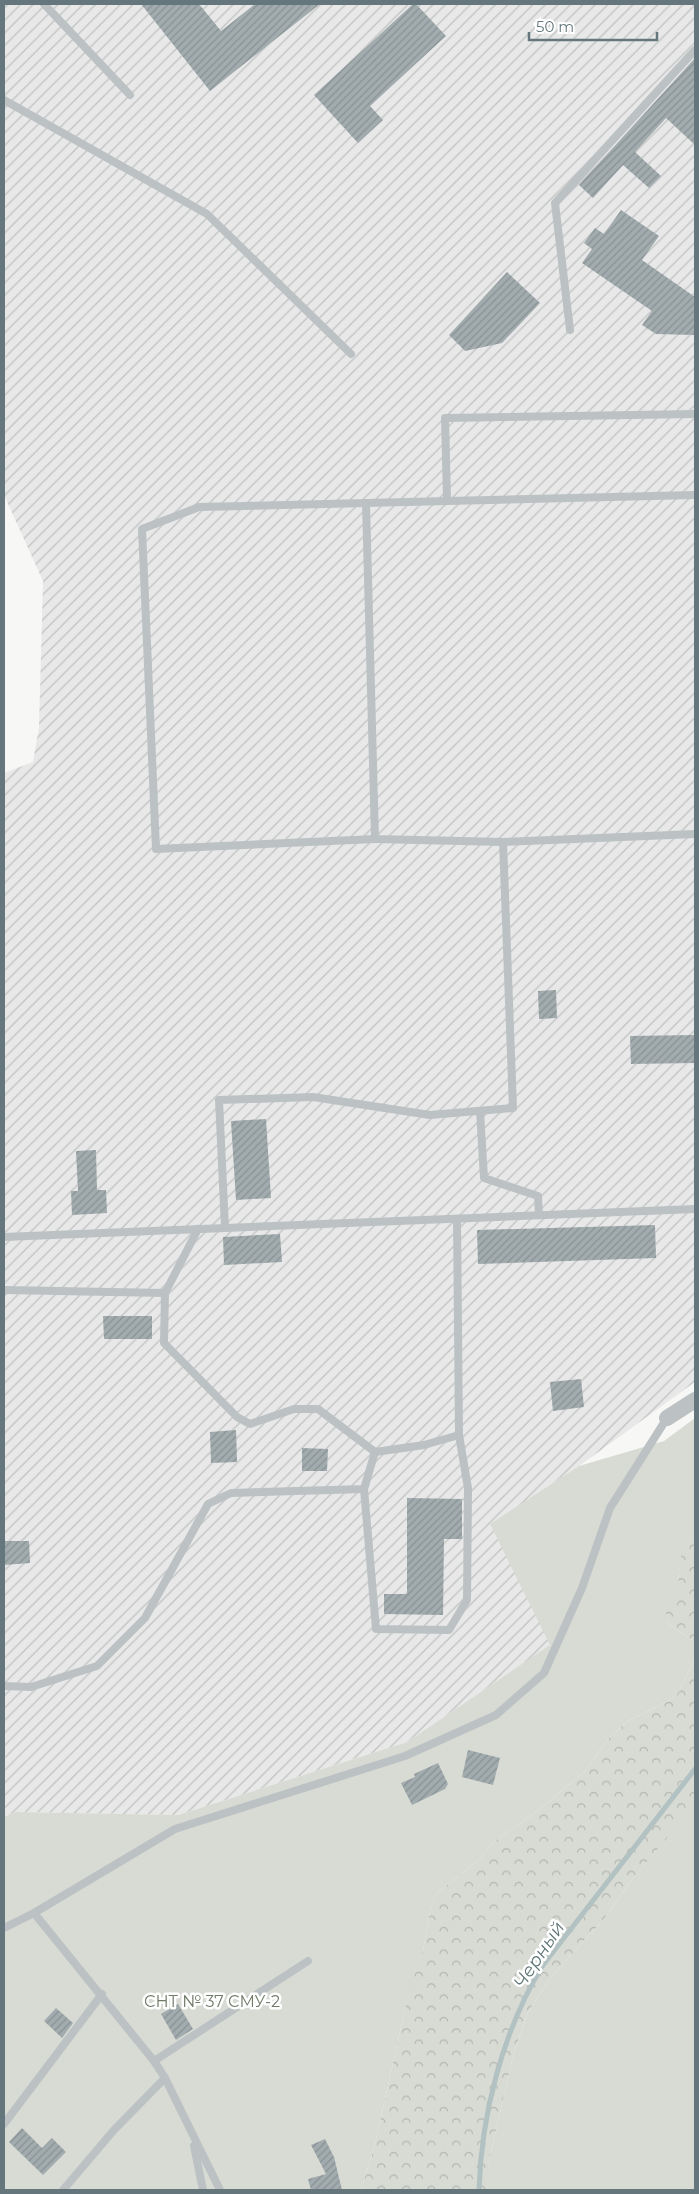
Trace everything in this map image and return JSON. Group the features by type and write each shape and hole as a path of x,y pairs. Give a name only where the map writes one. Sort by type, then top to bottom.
{"street":[{"path":"667,1418 695,1400"}],"lane":[{"path":"44,4 130,94"},
{"path":"570,330 555,203 695,50"},
{"path":"4,100 207,214 351,354"},
{"path":"447,499 445,418 695,414"},
{"path":"695,495 447,499 199,507 142,529 156,849 375,839 503,842 695,834"},
{"path":"366,503 375,839"},
{"path":"225,1228 219,1100 313,1097 430,1115 513,1108 503,842"},
{"path":"480,1111 484,1178 538,1196 539,1215"},
{"path":"4,1237 695,1209"},
{"path":"375,1452 364,1489 376,1629 450,1630 467,1600 468,1488 459,1435 457,1219"},
{"path":"198,1229 165,1292 164,1343 237,1417 250,1424 294,1408 318,1409 375,1452 424,1445 459,1435"},
{"path":"4,1290 165,1292"},
{"path":"4,1928 34,1913 175,1829 405,1756 496,1715 544,1673 582,1588 610,1508 667,1418"},
{"path":"4,1686 31,1686 97,1666 145,1618 208,1504 231,1493 364,1489"},
{"path":"34,1913 102,1994 166,2078 192,2136 220,2190"},
{"path":"154,2061 308,1961"},
{"path":"4,2124 102,1994"},
{"path":"63,2190 114,2130 166,2078"},
{"path":"192,2136 203,2190"}],"shaded area":[{"path":"4,4 695,4 695,1382 579,1466 491,1524 551,1645 407,1742 178,1815 16,1812 4,1817 4,773 33,762 39,727 43,581 4,495"}],"green space":[{"name":"СНТ № 37 СМУ-2","path":"695,1418 695,1537 686,1547 680,1564 677,1590 668,1607 667,1617 668,1624 694,1641 695,1658 678,1693 668,1701 628,1721 608,1739 585,1771 539,1810 494,1842 480,1859 437,1893 430,1911 423,1951 405,2009 375,2144 361,2190 4,2190 4,1817 16,1812 178,1815 407,1742 550,1645 490,1524 579,1466 664,1441"},
{"path":"695,1537 695,1650 694,1641 668,1624 665,1610 678,1584 680,1559 686,1545"},
{"path":"695,1658 695,1793 691,1809 630,1882 604,1919 551,1977 528,2012 514,2052 488,2165 488,2190 361,2190 375,2144 409,1991 423,1951 430,1911 437,1893 480,1859 494,1842 539,1810 585,1771 608,1739 628,1721 668,1701 678,1693"},
{"path":"695,1793 695,2190 488,2190 488,2165 514,2052 528,2012 551,1977 604,1919 630,1882 690,1809"}],"building":[{"path":"141,4 199,4 221,31 255,4 320,4 210,91"},
{"path":"413,4 416,4 446,36 370,106 383,120 358,143 314,95"},
{"path":"695,58 695,145 666,118 635,152 661,176 649,188 623,165 593,198 579,185"},
{"path":"621,210 659,236 642,260 695,297 695,335 656,334 642,325 652,311 582,263 592,249 584,243 595,228 604,234"},
{"path":"507,272 540,303 502,343 465,351 449,335"},
{"path":"556,990 557,1018 539,1019 538,991"},
{"path":"695,1035 695,1063 631,1064 630,1036"},
{"path":"266,1119 271,1198 236,1200 231,1121"},
{"path":"96,1150 97,1190 106,1190 107,1213 72,1215 71,1191 78,1191 76,1151"},
{"path":"655,1225 656,1258 478,1264 477,1230"},
{"path":"280,1234 282,1262 224,1265 223,1237"},
{"path":"103,1316 152,1316 152,1339 104,1339"},
{"path":"581,1379 584,1407 553,1411 550,1382"},
{"path":"236,1430 237,1462 211,1463 210,1432"},
{"path":"302,1448 328,1449 327,1471 302,1471"},
{"path":"407,1498 462,1499 462,1539 444,1539 443,1615 384,1614 384,1594 407,1594"},
{"path":"4,1541 29,1541 30,1563 4,1565"},
{"path":"468,1750 500,1758 493,1785 462,1777"},
{"path":"438,1763 448,1784 445,1789 412,1805 401,1783 415,1777 414,1774"},
{"path":"178,2004 193,2029 176,2040 161,2014"},
{"path":"56,2008 73,2023 62,2038 44,2021"},
{"path":"22,2128 42,2148 52,2138 66,2152 43,2175 9,2142"},
{"path":"325,2139 334,2157 342,2190 311,2190 308,2179 326,2174 311,2145"}],"waterway":[{"name":"Черный","path":"479,2190 484,2132 497,2074 516,2017 529,1990 543,1965 695,1769"}]}
